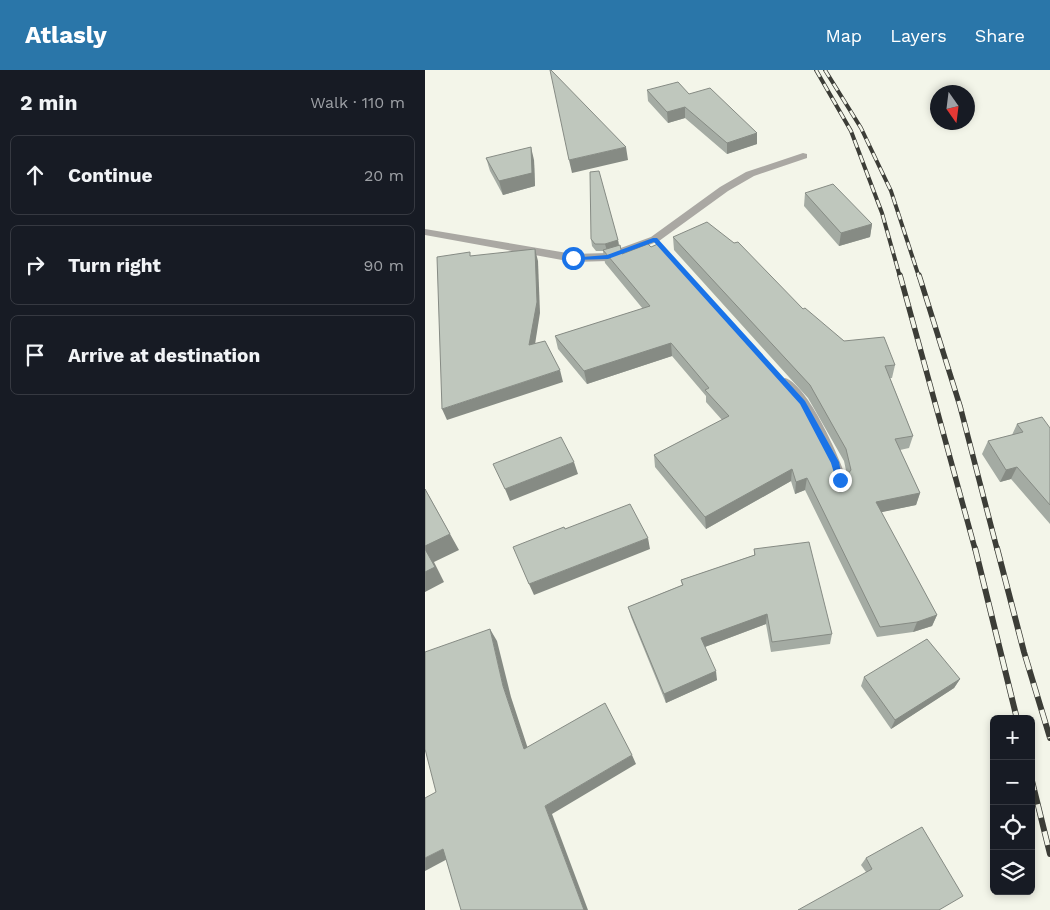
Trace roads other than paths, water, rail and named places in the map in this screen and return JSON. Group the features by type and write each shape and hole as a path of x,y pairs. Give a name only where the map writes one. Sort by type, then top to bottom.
{"street":[{"path":"425,232 573,258 608,257 655,239 724,189 750,174 803,156"},
{"path":"655,239 667,252"},
{"path":"777,375 802,402 835,462 840,480"}],"railway":[{"path":"816,70 851,131 882,213 900,277"},
{"path":"825,70 861,128 891,191 919,277"},
{"path":"900,275 975,549"},
{"path":"919,275 960,406 997,549"},
{"path":"975,548 1016,715"},
{"path":"997,548 1024,652 1050,738"},
{"path":"1035,793 1050,854"}]}
